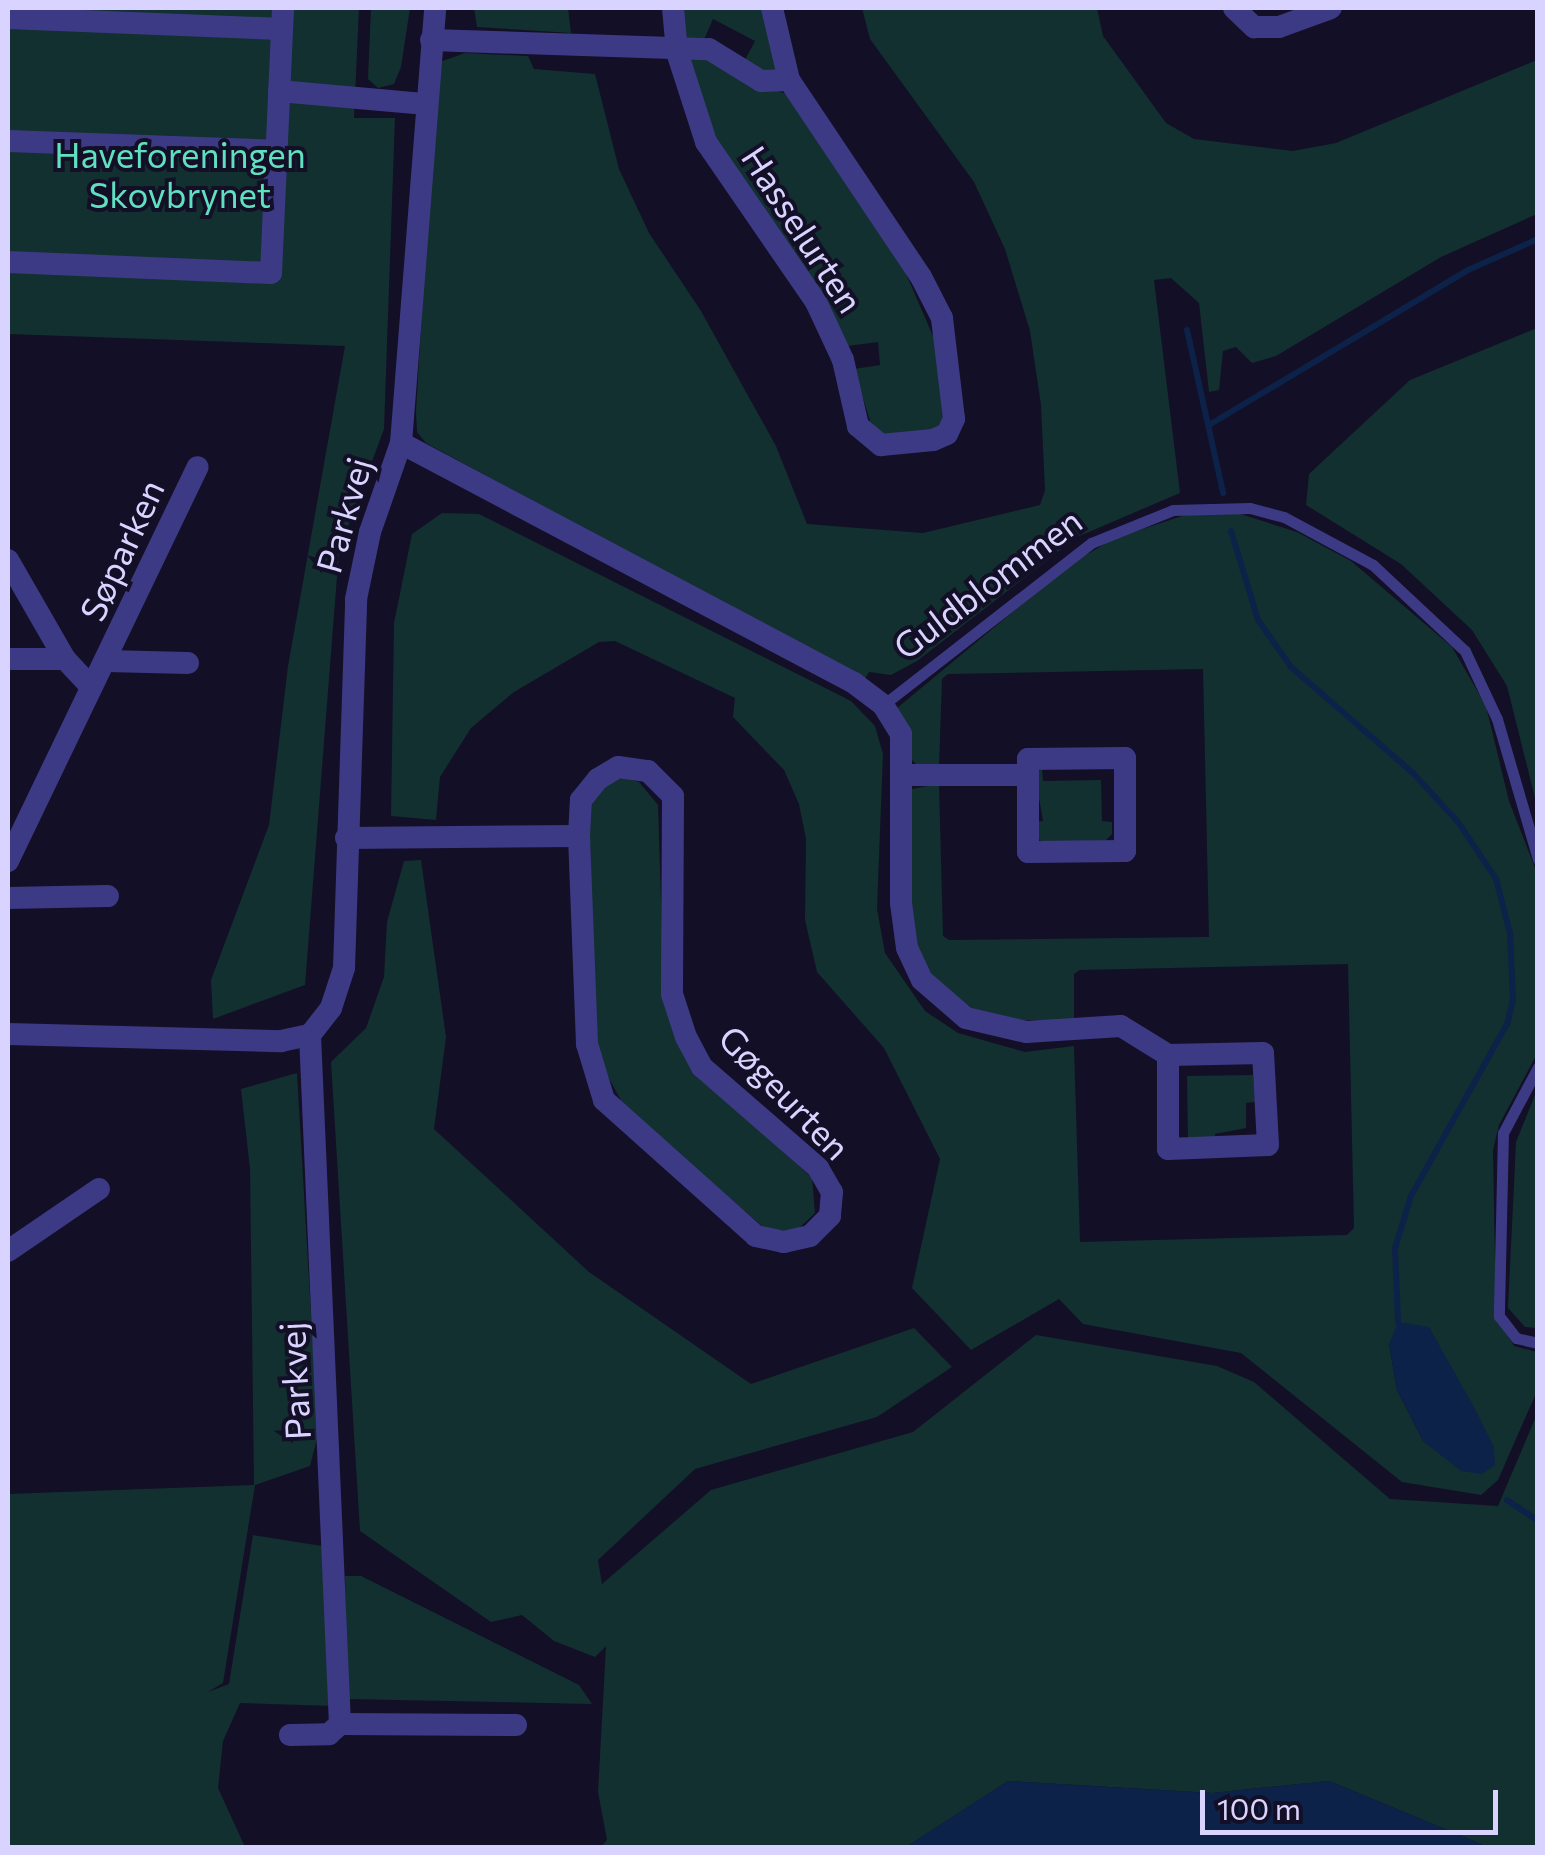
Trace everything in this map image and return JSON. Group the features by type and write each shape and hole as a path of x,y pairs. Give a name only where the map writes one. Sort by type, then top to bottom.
{"street":[{"name":"Parkvej","path":"340,1724 310,1034 332,1008 344,968 356,599 370,532 401,443 435,8"},
{"name":"Hasselurten","path":"673,8 677,52 706,142 816,302 843,360 858,426 881,445 933,440 947,434 954,419 942,318 788,80 772,8"},
{"path":"1234,8 1254,27 1279,27 1331,8"},
{"path":"8,18 282,18 271,273 8,262"},
{"path":"432,40 677,52 709,50 761,81 788,80"},
{"path":"279,92 426,104"},
{"path":"8,141 276,151"},
{"name":"Guldblommen","path":"401,443 838,674 883,705 900,734 904,776 900,903 907,948 922,980 966,1018 1026,1032 1121,1026 1168,1056"},
{"name":"Søparken","path":"8,861 198,468"},
{"name":"Søparken","path":"8,560 65,659 91,686"},
{"name":"Søparken","path":"8,659 65,659"},
{"name":"Søparken","path":"107,662 188,664"},
{"path":"1125,758 1125,851 1028,852 1028,775 1028,759 1125,758"},
{"name":"Gøgeurten","path":"618,767 648,770 673,796 672,994 702,1067 818,1168 832,1192 830,1216 810,1236 784,1242 756,1236 604,1100 587,1044 579,836 581,800 618,767"},
{"path":"904,776 1028,775"},
{"path":"346,838 579,836"},
{"path":"8,898 108,896"},
{"path":"8,1034 280,1040 310,1034"},
{"path":"1263,1053 1268,1145 1168,1148 1168,1056 1263,1053"},
{"path":"8,1251 98,1188"},
{"path":"290,1734 329,1734 340,1724 516,1725"}],"lane":[{"name":"Guldblommen","path":"883,705 1091,542 1173,510 1250,508 1284,517 1373,565 1465,650 1497,719 1538,859"},
{"path":"1538,1067 1503,1133 1499,1316 1516,1338 1538,1343"}],"green space":[{"name":"Haveforeningen Skovbrynet","path":"8,8 359,8 354,118 395,118 384,429 339,551 305,985 213,1019 211,980 269,825 288,666 345,346 8,334"},
{"path":"371,8 410,8 401,67 394,84 378,88 368,79"},
{"path":"474,8 568,8 571,33 477,27"},
{"path":"679,8 765,8 777,71 773,75 745,60 755,41 713,19 703,42 681,36"},
{"path":"862,8 1097,8 1103,36 1166,123 1194,139 1293,151 1336,143 1537,60 1537,214 1441,257 1276,356 1252,363 1236,347 1223,351 1219,390 1209,392 1199,303 1171,278 1154,280 1180,493 1077,537 917,661 891,675 869,672 864,680 426,443 417,432 416,411 437,63 465,53 528,56 534,69 595,74 619,169 649,233 701,311 776,446 807,524 923,533 1040,505 1045,490 1041,405 1030,331 1005,249 974,182 870,39"},
{"path":"707,57 745,81 787,94 901,262 939,350 943,423 932,432 887,436 872,427 854,369 880,365 878,342 847,346 715,140 690,59"},
{"path":"1538,328 1537,806 1507,686 1472,630 1401,564 1306,505 1309,474 1410,380"},
{"path":"1234,512 1297,532 1351,561 1452,647 1486,706 1509,801 1537,873 1537,1054 1499,1125 1493,1150 1496,1316 1514,1346 1537,1352 1537,1391 1498,1480 1481,1495 1402,1482 1241,1353 1083,1324 1059,1299 971,1350 912,1288 940,1159 884,1048 817,972 805,920 806,839 799,804 784,770 733,717 735,698 615,641 599,642 514,692 471,728 440,777 436,820 391,816 394,623 412,534 442,513 479,514 851,701 875,726 883,754 877,909 885,953 925,1011 958,1033 1025,1052 1074,1046 1080,1242 1347,1235 1354,1228 1348,964 1080,970 1074,974 1074,1020 1023,1020 978,1013 926,971 911,943 912,789 939,784 943,936 949,940 1209,937 1203,669 948,674 942,679 939,767 919,767 910,758 896,709 1069,565 1113,539 1188,514","holes":["1429,1328 1443,1356 1423,1441 1397,1390 1389,1344"]},
{"path":"1042,768 1043,781 1101,780 1102,821 1112,822 1112,834 1103,843 1044,844 1035,835 1034,822 1043,821 1035,775"},
{"path":"610,779 639,782 658,805 664,997 690,1065 812,1178 815,1213 796,1231 767,1230 626,1110 595,1052 589,800"},
{"path":"421,860 446,1037 434,1129 589,1272 751,1384 914,1328 952,1367 877,1417 695,1469 598,1560 602,1584 711,1490 913,1432 1036,1335 1217,1366 1254,1382 1390,1499 1498,1506 1537,1414 1537,1847 1488,1847 1329,1781 1212,1793 1008,1781 906,1847 601,1847 607,1840 598,1792 606,1646 595,1657 554,1641 522,1615 491,1622 360,1531 331,1062 366,1028 384,977 387,922 404,861"},
{"path":"297,1073 318,1435 310,1466 255,1485 223,1683 208,1692 229,1684 253,1535 322,1546 333,1706 240,1703 223,1741 218,1788 245,1847 8,1847 8,1494 254,1485 250,1169 241,1089"},
{"path":"1253,1075 1255,1102 1246,1103 1246,1128 1215,1134 1215,1142 1188,1144 1187,1076"},
{"path":"1537,1090 1538,1328 1525,1327 1508,1308 1516,1142"},
{"path":"345,1576 361,1576 579,1685 592,1704 347,1699"}],"water":[{"path":"1398,1322 1429,1327 1475,1409 1494,1447 1495,1465 1482,1474 1461,1471 1423,1441 1397,1390 1389,1344"},
{"path":"1008,1781 1212,1793 1329,1781 1488,1847 906,1847"}],"waterway":[{"path":"1209,425 1468,270 1538,239"},
{"path":"1187,330 1223,493"},
{"path":"1231,531 1258,620 1291,667 1414,774 1458,822 1496,879 1510,933 1513,999 1507,1024 1411,1196 1395,1248 1398,1322"},
{"path":"1507,1500 1538,1521"}]}
